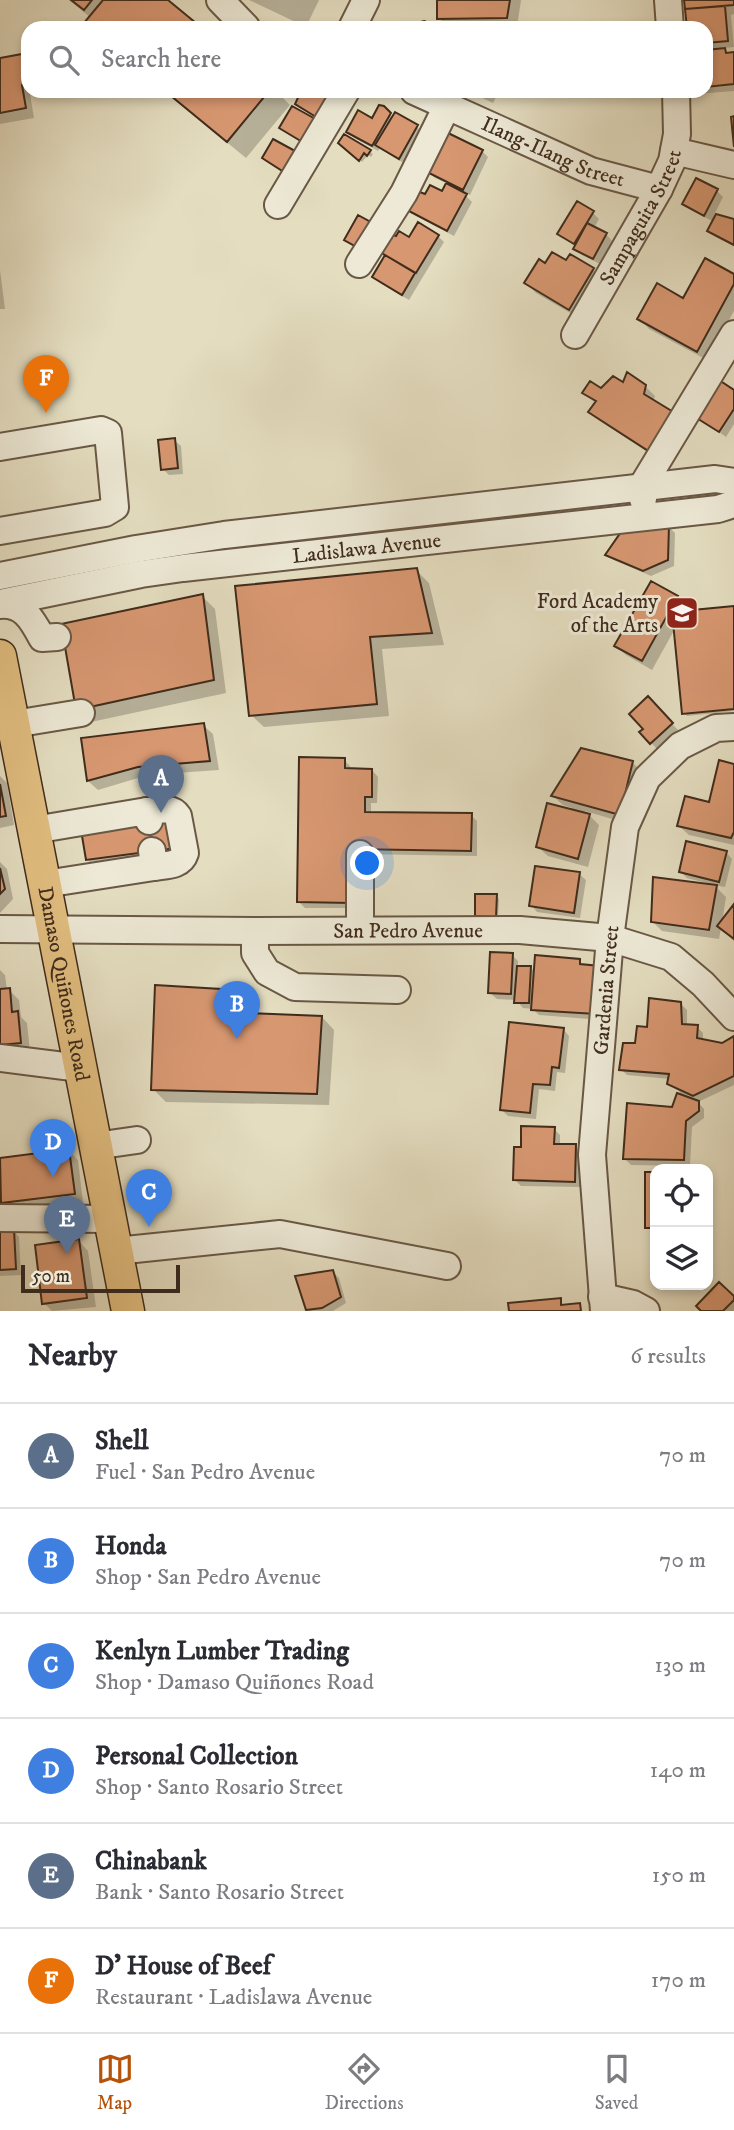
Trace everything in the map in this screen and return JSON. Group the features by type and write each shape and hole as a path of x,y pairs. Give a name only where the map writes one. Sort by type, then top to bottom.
{"main road":[{"name":"Damaso Quiñones Road","path":"0,656 11,744 34,830 128,1311"}],"street":[{"path":"220,0 240,21"},
{"path":"356,21 366,0"},
{"path":"668,0 670,21"},
{"path":"278,205 342,98"},
{"name":"Ilang-Ilang Street","path":"428,98 591,171 659,189"},
{"name":"Sampaguita Street","path":"575,335 659,189 674,151 677,134 676,98"},
{"path":"359,264 404,193 447,107"},
{"path":"674,151 734,165"},
{"path":"644,516 641,488 734,334"},
{"path":"0,447 101,430 108,433 115,507 105,513 0,531"},
{"name":"Ladislawa Avenue","path":"0,576 180,541 715,479 734,482"},
{"name":"Ladislawa Avenue","path":"0,604 141,574 360,547 718,509 734,504"},
{"path":"358,520 360,547"},
{"path":"0,604 19,607 42,638 57,637"},
{"path":"11,744 81,713"},
{"name":"Gardenia Street","path":"603,1304 592,1155 610,938 625,827 646,778 680,746 716,728 734,727"},
{"path":"34,830 148,816 171,809 178,816 185,853 179,863 153,859 45,884"},
{"path":"360,854 360,930"},
{"name":"San Pedro Avenue","path":"4,934 53,928 255,931 520,930 610,938 671,957 704,984 734,1017"},
{"path":"255,931 255,953 267,972 295,987 397,990"},
{"path":"0,1058 80,1068"},
{"path":"95,1146 137,1140"},
{"path":"0,1218 110,1219"},
{"path":"116,1251 280,1234 447,1266"},
{"path":"603,1304 633,1304 646,1311"}],"building":[{"path":"71,0 92,0 84,10"},
{"path":"103,0 168,0 194,21 86,21"},
{"path":"437,0 510,0 507,18 437,19"},
{"path":"684,0 734,0 734,5 685,9"},
{"path":"725,6 728,41 713,42 713,21 686,21 685,9"},
{"path":"725,48 726,53 734,52 734,84 713,86 713,49"},
{"path":"21,54 21,98 24,98 26,108 0,113 0,58"},
{"path":"174,98 263,98 227,142"},
{"path":"298,98 335,100 321,120 295,104"},
{"path":"379,105 391,113 372,146 346,132 358,110 372,118"},
{"path":"292,106 319,121 304,143 279,128"},
{"path":"395,112 418,125 399,159 375,145"},
{"path":"734,116 734,147 731,117"},
{"path":"446,132 483,150 463,190 427,172"},
{"path":"344,134 371,150 367,156 364,153 359,161 338,143"},
{"path":"273,139 297,152 287,174 262,158"},
{"path":"696,178 718,189 704,216 682,204"},
{"path":"446,183 467,194 447,231 407,210 417,191 425,194 430,185 442,191"},
{"path":"577,201 594,211 574,244 557,234"},
{"path":"716,214 734,219 734,245 707,231"},
{"path":"358,215 376,225 362,250 344,240"},
{"path":"418,222 439,235 416,273 378,251 391,234 396,236 399,231 409,237"},
{"path":"587,223 607,233 593,259 573,249"},
{"path":"552,252 566,260 570,254 594,268 569,310 524,283 539,259 545,263"},
{"path":"385,255 415,273 402,295 372,277"},
{"path":"705,258 734,274 734,284 697,352 637,319 657,283 683,298"},
{"path":"627,372 646,385 644,394 675,413 650,452 588,412 596,401 582,393 590,381 601,388 613,376 623,382"},
{"path":"719,380 734,390 734,409 719,432 695,417"},
{"path":"175,438 178,468 161,470 158,440"},
{"path":"718,488 719,501 689,504 688,491"},
{"path":"669,525 668,560 643,571 605,555 621,532"},
{"path":"417,568 432,633 370,637 377,704 249,716 235,586"},
{"path":"651,581 678,596 642,661 614,646"},
{"path":"203,594 214,680 76,710 61,624"},
{"path":"734,606 734,709 682,714 672,612"},
{"path":"648,696 673,723 650,744 639,732 643,729 629,714"},
{"path":"204,723 210,761 138,767 87,781 81,738"},
{"path":"581,748 633,761 620,815 551,796"},
{"path":"299,757 345,758 345,768 372,769 372,797 365,797 365,812 472,813 471,851 351,849 351,903 297,902"},
{"path":"719,760 734,764 734,832 731,838 677,826 685,796 709,802"},
{"path":"0,784 6,816 0,817"},
{"path":"547,803 590,814 578,859 536,847"},
{"path":"171,817 177,848 86,860 81,830"},
{"path":"686,841 727,851 719,882 679,872"},
{"path":"535,866 580,872 574,913 529,906"},
{"path":"0,868 5,889 0,894"},
{"path":"653,877 717,885 709,930 651,922"},
{"path":"475,894 497,894 496,917 475,916"},
{"path":"734,904 734,939 717,926"},
{"path":"490,952 513,953 511,994 488,993"},
{"path":"535,955 580,959 580,964 600,966 596,1014 531,1010"},
{"path":"517,966 531,966 529,1003 514,1003"},
{"path":"155,985 221,989 221,1012 322,1016 317,1094 151,1090"},
{"path":"10,988 12,1012 18,1011 21,1043 0,1045 0,989"},
{"path":"649,998 681,1002 682,1024 698,1025 697,1038 722,1043 734,1036 734,1076 693,1096 667,1084 669,1074 619,1070 623,1043 635,1043 637,1026 647,1027"},
{"path":"509,1022 564,1028 559,1068 552,1067 550,1085 533,1084 530,1113 500,1110"},
{"path":"677,1093 699,1101 699,1111 686,1121 684,1160 623,1159 627,1103 672,1107"},
{"path":"521,1126 555,1127 554,1144 576,1144 575,1182 513,1180 514,1147 521,1147"},
{"path":"69,1149 75,1194 1,1203 0,1158"},
{"path":"645,1172 650,1172 650,1228 645,1228"},
{"path":"0,1229 14,1229 16,1269 0,1270"},
{"path":"79,1239 87,1298 42,1304 35,1245"},
{"path":"333,1270 341,1297 322,1308 306,1310 295,1276"},
{"path":"719,1282 734,1296 734,1300 723,1311 701,1311 696,1306"},
{"path":"561,1298 561,1305 580,1303 581,1311 509,1311 508,1303"}],"place":[{"name":"D' House of Beef","path":"46,413"},
{"name":"Ford Academy of the Arts","path":"682,613"},
{"name":"Shell","path":"161,813"},
{"name":"Honda","path":"237,1039"},
{"name":"Personal Collection","path":"53,1177"},
{"name":"Kenlyn Lumber Trading","path":"149,1227"},
{"name":"Chinabank","path":"67,1254"}]}
